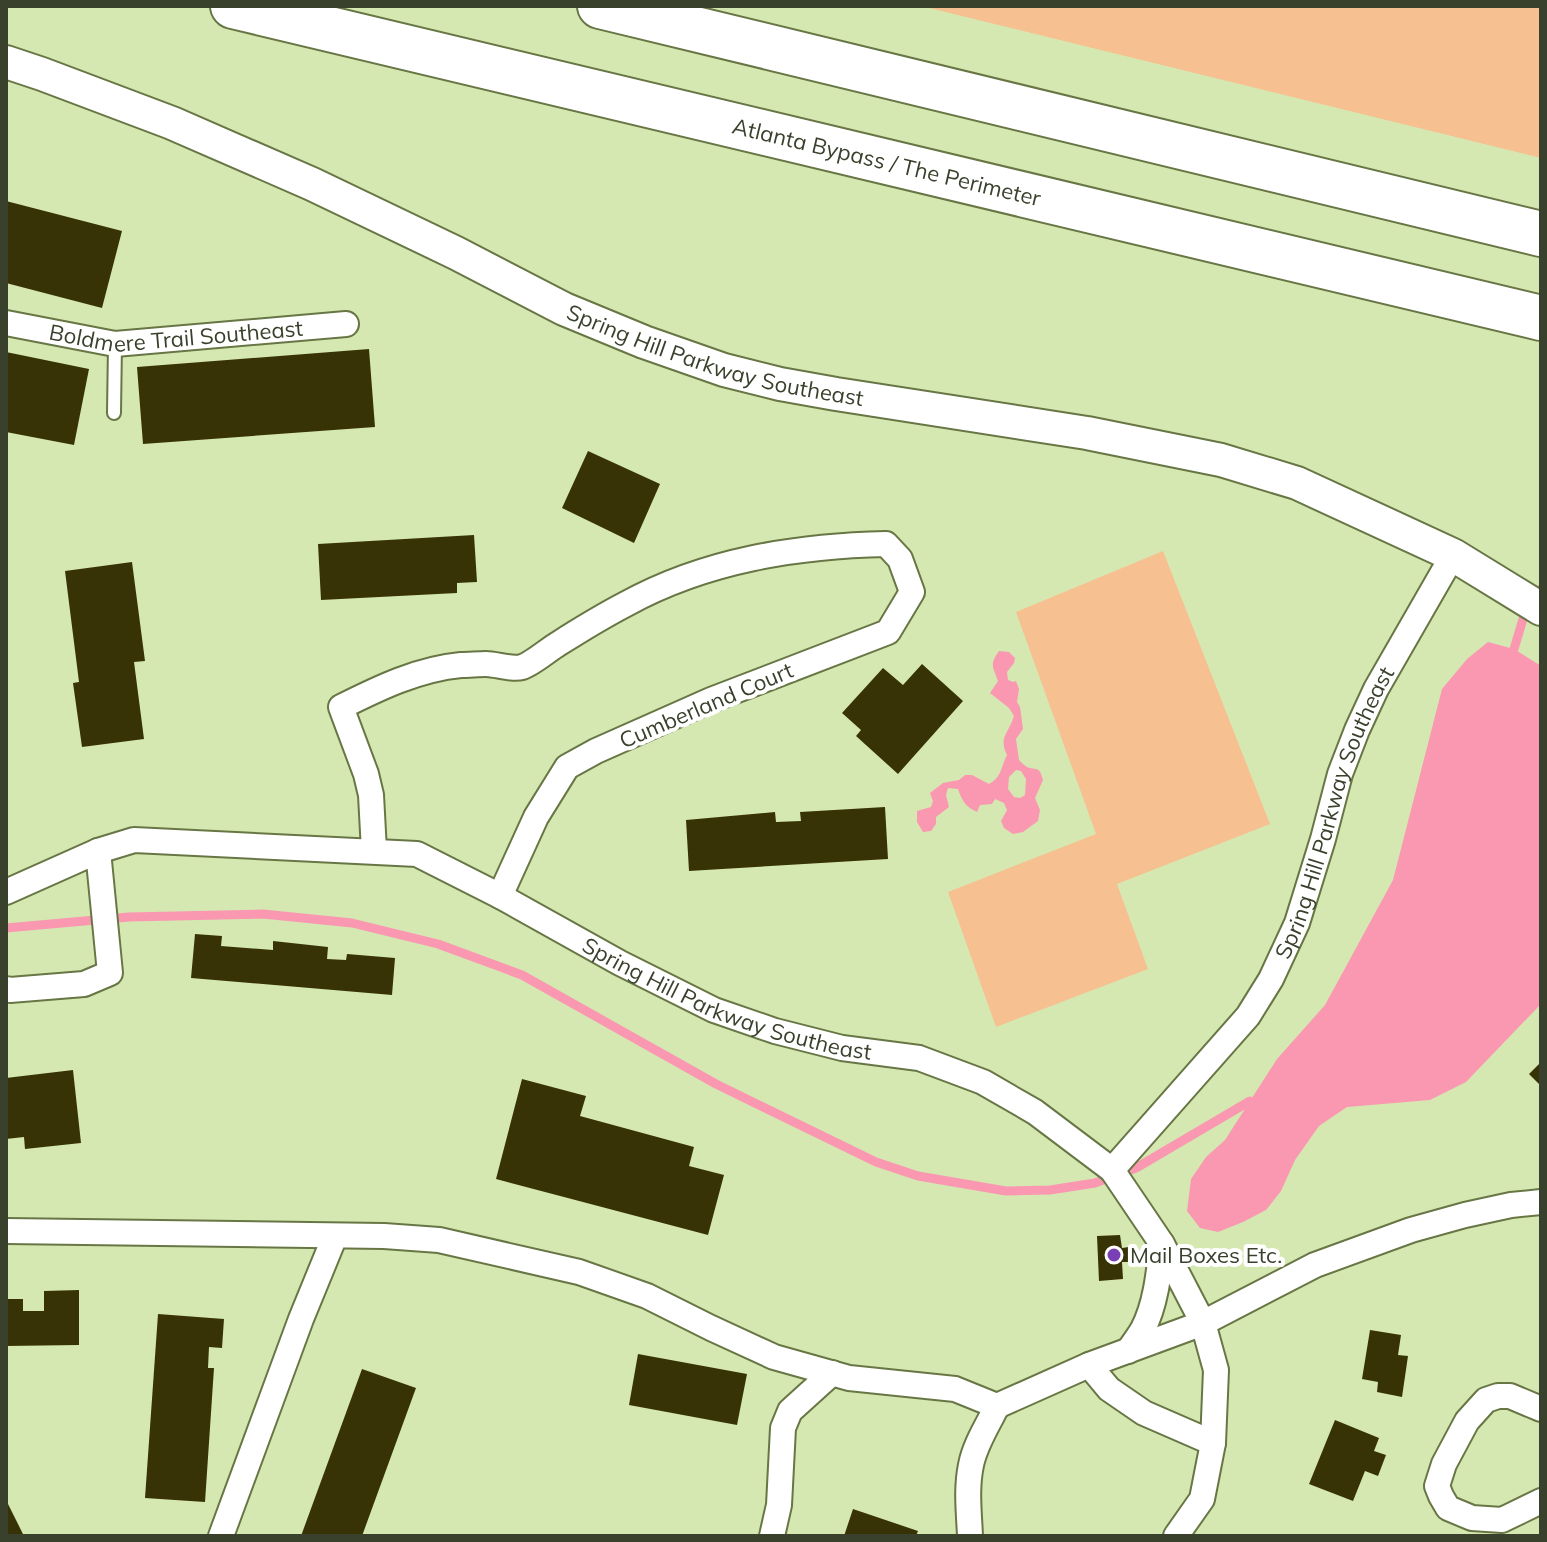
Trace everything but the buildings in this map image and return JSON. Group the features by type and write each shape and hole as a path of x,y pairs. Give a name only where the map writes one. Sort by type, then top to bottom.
{"highway":[{"name":"Atlanta Bypass / The Perimeter","path":"233,6 1541,318"},
{"path":"600,6 1541,234"}],"street":[{"name":"Spring Hill Parkway Southeast","path":"6,62 172,123 312,184 564,309 644,342 724,370 780,384 1087,433 1221,460 1297,483 1453,555 1541,609"},
{"name":"Boldmere Trail Southeast","path":"6,323 115,344 346,324"},
{"name":"Cumberland Court","path":"374,851 371,795 341,707 398,680 436,670 486,664 521,668 631,601 675,580 731,563 836,545 886,544 900,559 912,592 888,632 711,700 567,767 536,817 500,896"},
{"name":"Spring Hill Parkway Southeast","path":"1112,1170 1248,1016 1271,979 1297,923 1340,774 1357,730 1376,689 1453,555"},
{"name":"Spring Hill Parkway Southeast","path":"6,892 98,851 134,840 417,854 714,1010 775,1031 842,1048 919,1058 983,1082 1035,1112 1112,1170 1162,1244 1203,1323 1216,1370 1213,1443 1202,1499 1176,1536"},
{"path":"6,989 84,984 110,973 98,851"},
{"path":"970,1536 968,1497 971,1464 997,1406 1089,1365 1203,1323 1315,1265 1397,1235 1465,1215 1541,1202"},
{"path":"6,1231 384,1236 439,1240 579,1272 647,1296 774,1357 849,1378 955,1389 997,1406"},
{"path":"221,1536 335,1236"},
{"path":"1128,1351 1144,1327 1160,1269 1162,1244"},
{"path":"1089,1365 1109,1389 1144,1413 1213,1443"},
{"path":"772,1536 779,1505 783,1428 790,1411 832,1373"},
{"path":"1541,1409 1510,1396 1486,1400 1467,1421 1444,1464 1437,1486 1448,1508 1472,1518 1502,1520 1541,1501"}],"lane":[{"path":"114,413 115,344"}],"shaded area":[{"path":"921,6 1541,6 1541,158"},
{"path":"1163,551 1270,824 1117,884 1148,969 996,1027 948,892 1096,834 1016,612"},
{"path":"1488,642 1514,649 1541,666 1541,1004 1466,1082 1430,1100 1347,1107 1319,1126 1295,1160 1281,1191 1266,1210 1218,1232 1200,1228 1187,1211 1191,1179 1206,1157 1225,1140 1277,1059 1325,1005 1393,880 1442,689 1467,659"},
{"path":"999,651 1009,652 1015,658 1007,672 1008,680 1016,681 1019,689 1017,702 1023,729 1016,739 1019,760 1027,767 1039,770 1043,780 1035,798 1040,810 1038,821 1023,832 1013,834 1004,828 1001,821 1007,810 1004,803 995,799 992,804 980,805 977,812 965,803 958,789 948,788 949,807 936,817 931,831 923,832 917,822 917,811 931,807 933,801 930,793 943,783 959,780 965,775 972,775 989,784 1001,771 1007,755 1004,739 1014,716 990,693 998,681 993,666","holes":["1016,770 1021,771 1026,779 1025,795 1020,798 1014,797 1008,789 1009,777"]}],"waterway":[{"path":"1514,649 1526,609 1541,589"},
{"path":"6,928 129,917 263,914 352,923 438,944 522,975 716,1084 876,1162 918,1176 1006,1191 1050,1190 1095,1183 1136,1168 1250,1101"}],"place":[{"name":"Mail Boxes Etc.","path":"1114,1255"}]}
